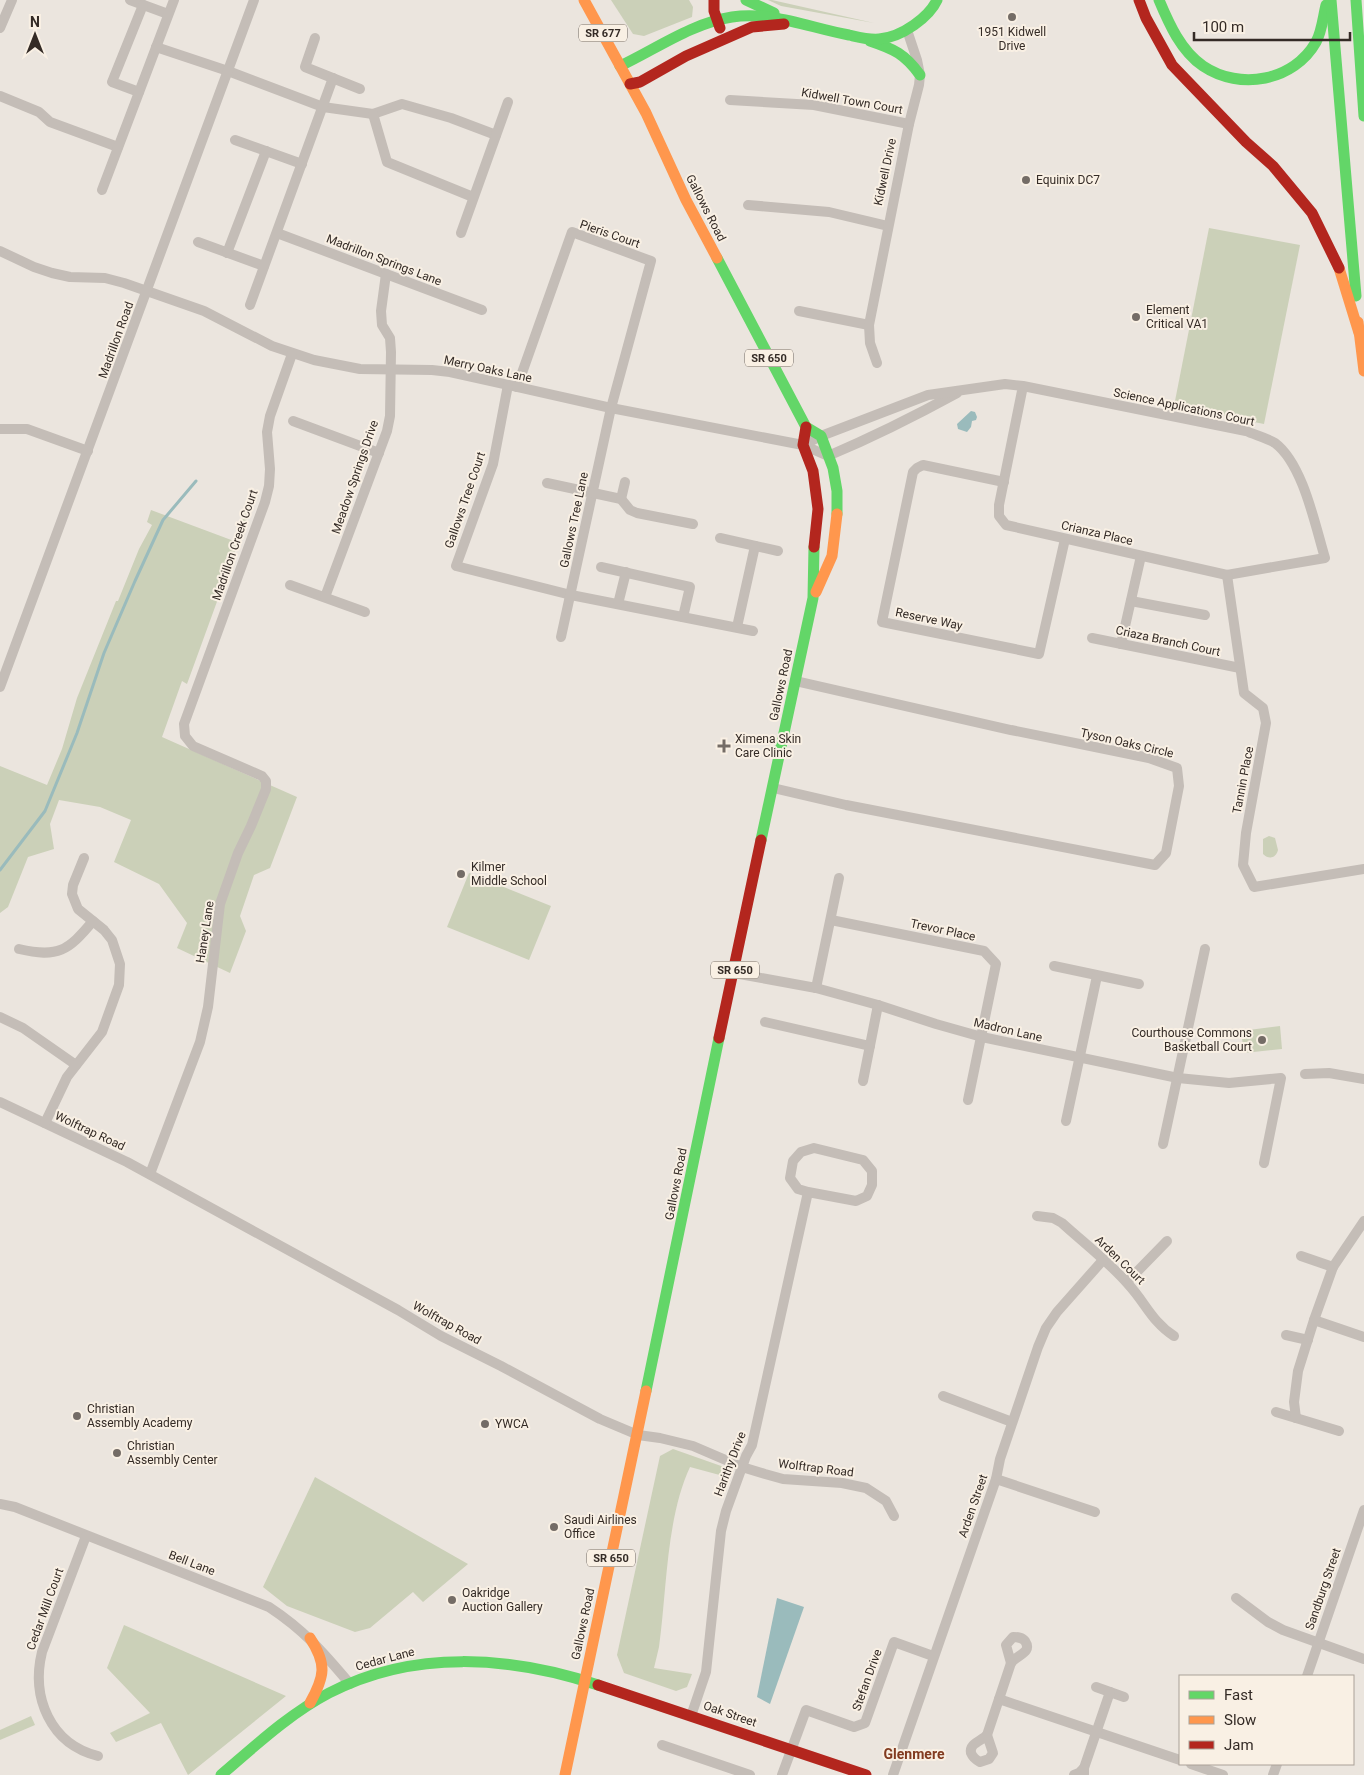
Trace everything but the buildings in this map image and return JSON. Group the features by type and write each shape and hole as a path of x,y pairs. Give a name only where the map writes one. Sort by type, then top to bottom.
{"main road":[{"name":"Gallows Road","path":"584,0 646,113 686,200 806,427"},
{"path":"714,0 714,12 723,38"},
{"path":"746,0 797,23"},
{"path":"863,38 879,39 907,30 929,13 937,0"},
{"path":"1140,0 1146,18 1176,70 1246,142 1273,166 1312,213 1341,272 1359,333"},
{"path":"1159,0 1167,20 1176,34 1202,65 1218,74 1239,81 1264,79 1288,71 1306,57 1316,42 1327,0"},
{"path":"1331,0 1359,333 1364,371"},
{"path":"1356,0 1364,116"},
{"path":"620,66 717,20 737,16 758,16 863,38 901,52 920,75"},
{"path":"630,84 640,82 686,56 723,38 752,27 797,23"},
{"path":"803,445 806,427 822,436"},
{"name":"Gallows Road","path":"813,598 832,556 838,508 833,468 822,436"},
{"name":"Gallows Road","path":"565,1775 813,598 813,552 818,509 813,471 803,445"},
{"path":"309,1705 319,1687 324,1669 319,1651 310,1638"},
{"name":"Cedar Lane","path":"221,1775 309,1705 350,1684 395,1669 424,1663 476,1661 542,1670 585,1681"},
{"name":"Oak Street","path":"585,1681 866,1775"}],"street":[{"path":"0,28 12,0"},
{"path":"130,0 168,14"},
{"path":"102,190 174,0"},
{"name":"Madrillon Road","path":"0,687 254,0"},
{"path":"139,92 112,82 143,4"},
{"name":"Kidwell Drive","path":"877,363 870,343 869,325 920,75 907,30"},
{"path":"315,38 305,67 360,89"},
{"path":"156,47 228,71 324,107 372,114 402,104 451,118 496,134"},
{"path":"250,305 324,107 333,78"},
{"path":"0,96 39,112 50,122 118,147"},
{"name":"Kidwell Town Court","path":"730,100 814,105 909,124"},
{"path":"460,233 508,102"},
{"path":"372,114 388,162 473,197"},
{"path":"235,140 302,164"},
{"path":"227,253 266,152"},
{"path":"748,205 829,212 888,226"},
{"name":"Madrillon Springs Lane","path":"277,232 482,310"},
{"name":"Pieris Court","path":"512,386 572,232 651,261 611,408"},
{"path":"198,242 264,266"},
{"name":"Merry Oaks Lane","path":"0,251 52,274 70,277 105,278 124,282 204,311 272,346 292,354 341,366 391,370 432,370 611,408 803,445"},
{"name":"Meadow Springs Drive","path":"325,597 387,432 390,416 390,338 382,325 381,311 386,274"},
{"path":"799,311 869,325"},
{"name":"Madrillon Creek Court","path":"188,712 265,502 269,486 270,469 267,432 270,416 292,354"},
{"name":"Science Applications Court","path":"803,445 928,395 1006,384 1246,432 1274,443 1289,457 1301,481 1325,558"},
{"name":"Gallows Tree Court","path":"512,386 493,464 456,566 571,595"},
{"name":"Crianza Place","path":"1023,386 998,516 1006,525 1227,575 1325,558"},
{"name":"Science Applications Court","path":"828,456 854,446 908,420 962,390"},
{"name":"Gallows Tree Lane","path":"561,637 611,408"},
{"path":"293,421 380,453"},
{"path":"0,429 27,429 88,451"},
{"path":"803,445 828,456"},
{"name":"Reserve Way","path":"1004,482 923,465 913,472 882,622 1039,654 1064,539"},
{"path":"621,499 625,482"},
{"path":"547,483 621,499 630,510 638,513 692,524"},
{"path":"720,538 778,550"},
{"path":"737,627 755,546"},
{"path":"1121,644 1140,556"},
{"path":"601,567 690,587 683,617"},
{"path":"618,604 626,572"},
{"name":"Tannin Place","path":"1227,575 1244,694 1262,708 1266,723 1246,833 1243,865 1254,887 1364,869"},
{"path":"290,585 365,612"},
{"path":"571,595 753,631"},
{"path":"1131,601 1205,615"},
{"name":"Criaza Branch Court","path":"1092,638 1240,668"},
{"name":"Tyson Oaks Circle","path":"773,788 846,805 1154,865 1166,852 1179,786 1177,768 1149,758 1011,730 796,680"},
{"name":"Haney Lane","path":"150,1174 200,1042 206,1019 220,904 238,853 266,789 266,781 262,776 193,746 185,736 184,724 188,712"},
{"path":"44,1123 67,1077 102,1032 120,985 120,964 112,940 104,930 78,909 72,894 73,884 84,858"},
{"path":"816,988 839,878"},
{"name":"Trevor Place","path":"831,920 984,951 996,964 968,1100"},
{"path":"19,949 38,953 50,953 63,949 72,944 93,921"},
{"path":"1163,1144 1205,949"},
{"path":"1054,966 1139,984"},
{"name":"Madron Lane","path":"734,973 816,988 982,1037 1178,1078 1229,1083 1281,1078 1264,1163"},
{"path":"1066,1121 1097,976"},
{"path":"863,1081 878,1005"},
{"path":"0,1017 23,1028 76,1065"},
{"path":"765,1022 870,1046"},
{"path":"1306,1074 1329,1073 1364,1079"},
{"name":"Wolftrap Road","path":"0,1102 150,1174 398,1310 441,1336 600,1419 638,1434 693,1446 742,1467 783,1479 842,1483 866,1488 886,1501 894,1516"},
{"path":"814,1148 863,1160 872,1170 872,1185 867,1196 856,1201 808,1192 798,1189 790,1178 793,1162 800,1152 814,1148"},
{"name":"Harithy Drive","path":"692,1716 706,1672 721,1531 726,1511 746,1456 752,1445 758,1423 808,1192"},
{"name":"Arden Court","path":"1037,1216 1053,1218 1062,1223 1127,1282 1154,1320 1174,1336"},
{"path":"1296,1418 1294,1402 1298,1371 1314,1320 1333,1268 1364,1221"},
{"path":"1127,1282 1166,1241"},
{"path":"1301,1256 1333,1268"},
{"name":"Arden Street","path":"893,1775 996,1479 1000,1459 1038,1347 1046,1328 1057,1312 1103,1260"},
{"path":"1314,1320 1364,1337"},
{"path":"1286,1335 1308,1340"},
{"path":"943,1396 1012,1422"},
{"path":"1276,1412 1339,1431"},
{"path":"996,1479 1095,1512"},
{"name":"Bell Lane","path":"0,1504 15,1507 269,1607 310,1638 350,1684"},
{"name":"Sandburg Street","path":"1307,1675 1364,1510"},
{"name":"Cedar Mill Court","path":"86,1536 42,1652 38,1678 43,1703 54,1728 75,1748 98,1756"},
{"path":"1236,1598 1268,1622 1283,1630 1364,1659"},
{"name":"Stefan Drive","path":"791,1750 806,1710 854,1727 865,1724 894,1642 933,1656"},
{"path":"987,1735 1012,1663"},
{"path":"1096,1687 1124,1697"},
{"path":"1074,1775 1084,1772 1110,1692"},
{"path":"999,1700 1179,1760"},
{"path":"662,1745 750,1775"},
{"path":"782,1775 791,1750"},
{"path":"1195,1765 1223,1775"}],"green space":[{"path":"611,0 689,0 693,7 692,17 644,36 633,34"},
{"path":"768,0 772,0 874,23 781,6"},
{"path":"1209,228 1300,245 1264,424 1174,406"},
{"path":"250,499 254,500 187,684 182,681 162,737 297,797 270,868 254,875 240,916 246,931 230,973 177,948 187,923 159,884 114,862 131,820 100,807 59,800 50,824 54,849 28,857 8,907 0,913 0,766 47,785 62,749 77,698 116,601 118,601 139,549 152,525 147,522 151,510 234,541"},
{"path":"1269,836 1275,838 1278,850 1276,855 1270,857 1263,854 1263,839"},
{"path":"469,873 551,906 529,960 447,927"},
{"name":"Courthouse Commons Basketball Court","path":"1280,1026 1282,1049 1244,1053 1241,1031"},
{"path":"673,1449 724,1467 727,1477 690,1467 676,1509 668,1555 659,1647 654,1668 692,1674 687,1687 676,1691 624,1673 617,1655 660,1456"},
{"path":"315,1477 468,1564 423,1602 413,1592 370,1628 355,1632 287,1606 263,1587"},
{"path":"124,1625 286,1696 188,1775 161,1723 116,1742 110,1733 150,1713 107,1668"},
{"path":"31,1716 35,1725 0,1740 0,1730"}],"water":[{"path":"971,411 975,412 977,417 976,420 972,421 971,427 967,432 958,429 957,424"},
{"path":"777,1598 804,1607 770,1704 757,1697"}],"waterway":[{"path":"0,870 45,811 77,733 104,653 135,581 163,520 196,481"}],"traffic: fast":[{"path":"746,0 774,13"},
{"path":"620,66 674,37 717,20 732,17 762,16 864,38 884,38 910,28 930,11 937,0"},
{"path":"1159,0 1176,36 1195,60 1218,74 1249,80 1265,78 1280,73 1294,66 1306,55 1318,38 1326,5"},
{"path":"1331,0 1356,296"},
{"path":"1356,0 1364,116"},
{"path":"870,41 904,57 920,75"},
{"path":"717,258 806,427 821,436 833,468 837,491 837,514"},
{"path":"761,840 813,598 814,547"},
{"path":"646,1391 719,1038"},
{"path":"221,1775 273,1731 314,1701 361,1679 394,1669 428,1663 497,1663 565,1675 598,1685"}],"traffic: slow":[{"path":"584,0 646,113 686,200 717,258"},
{"path":"1339,268 1359,333"},
{"path":"1358,322 1364,371"},
{"path":"816,592 832,556 837,514"},
{"path":"565,1775 646,1391"},
{"path":"310,1638 319,1655 322,1670 319,1685 310,1703"}],"traffic: jam":[{"path":"714,0 714,11 720,28"},
{"path":"1139,0 1146,18 1172,65 1246,142 1273,166 1312,213 1339,268"},
{"path":"630,84 640,82 686,56 752,27 784,24"},
{"path":"806,427 803,445 813,471 818,509 814,547"},
{"path":"719,1038 761,840"},
{"path":"598,1685 866,1775"}],"place":[{"name":"1951 Kidwell Drive","path":"1012,17"},
{"name":"Equinix DC7","path":"1026,180"},
{"name":"Element Critical VA1","path":"1136,317"},
{"name":"Ximena Skin Care Clinic","path":"724,746"},
{"name":"Kilmer Middle School","path":"461,874"},
{"name":"Courthouse Commons Basketball Court","path":"1262,1040"},
{"name":"Christian Assembly Academy","path":"77,1416"},
{"name":"YWCA","path":"485,1424"},
{"name":"Christian Assembly Center","path":"117,1453"},
{"name":"Saudi Airlines Office","path":"554,1527"},
{"name":"Oakridge Auction Gallery","path":"452,1600"}],"district":[{"name":"Glenmere","path":"914,1754"}]}
